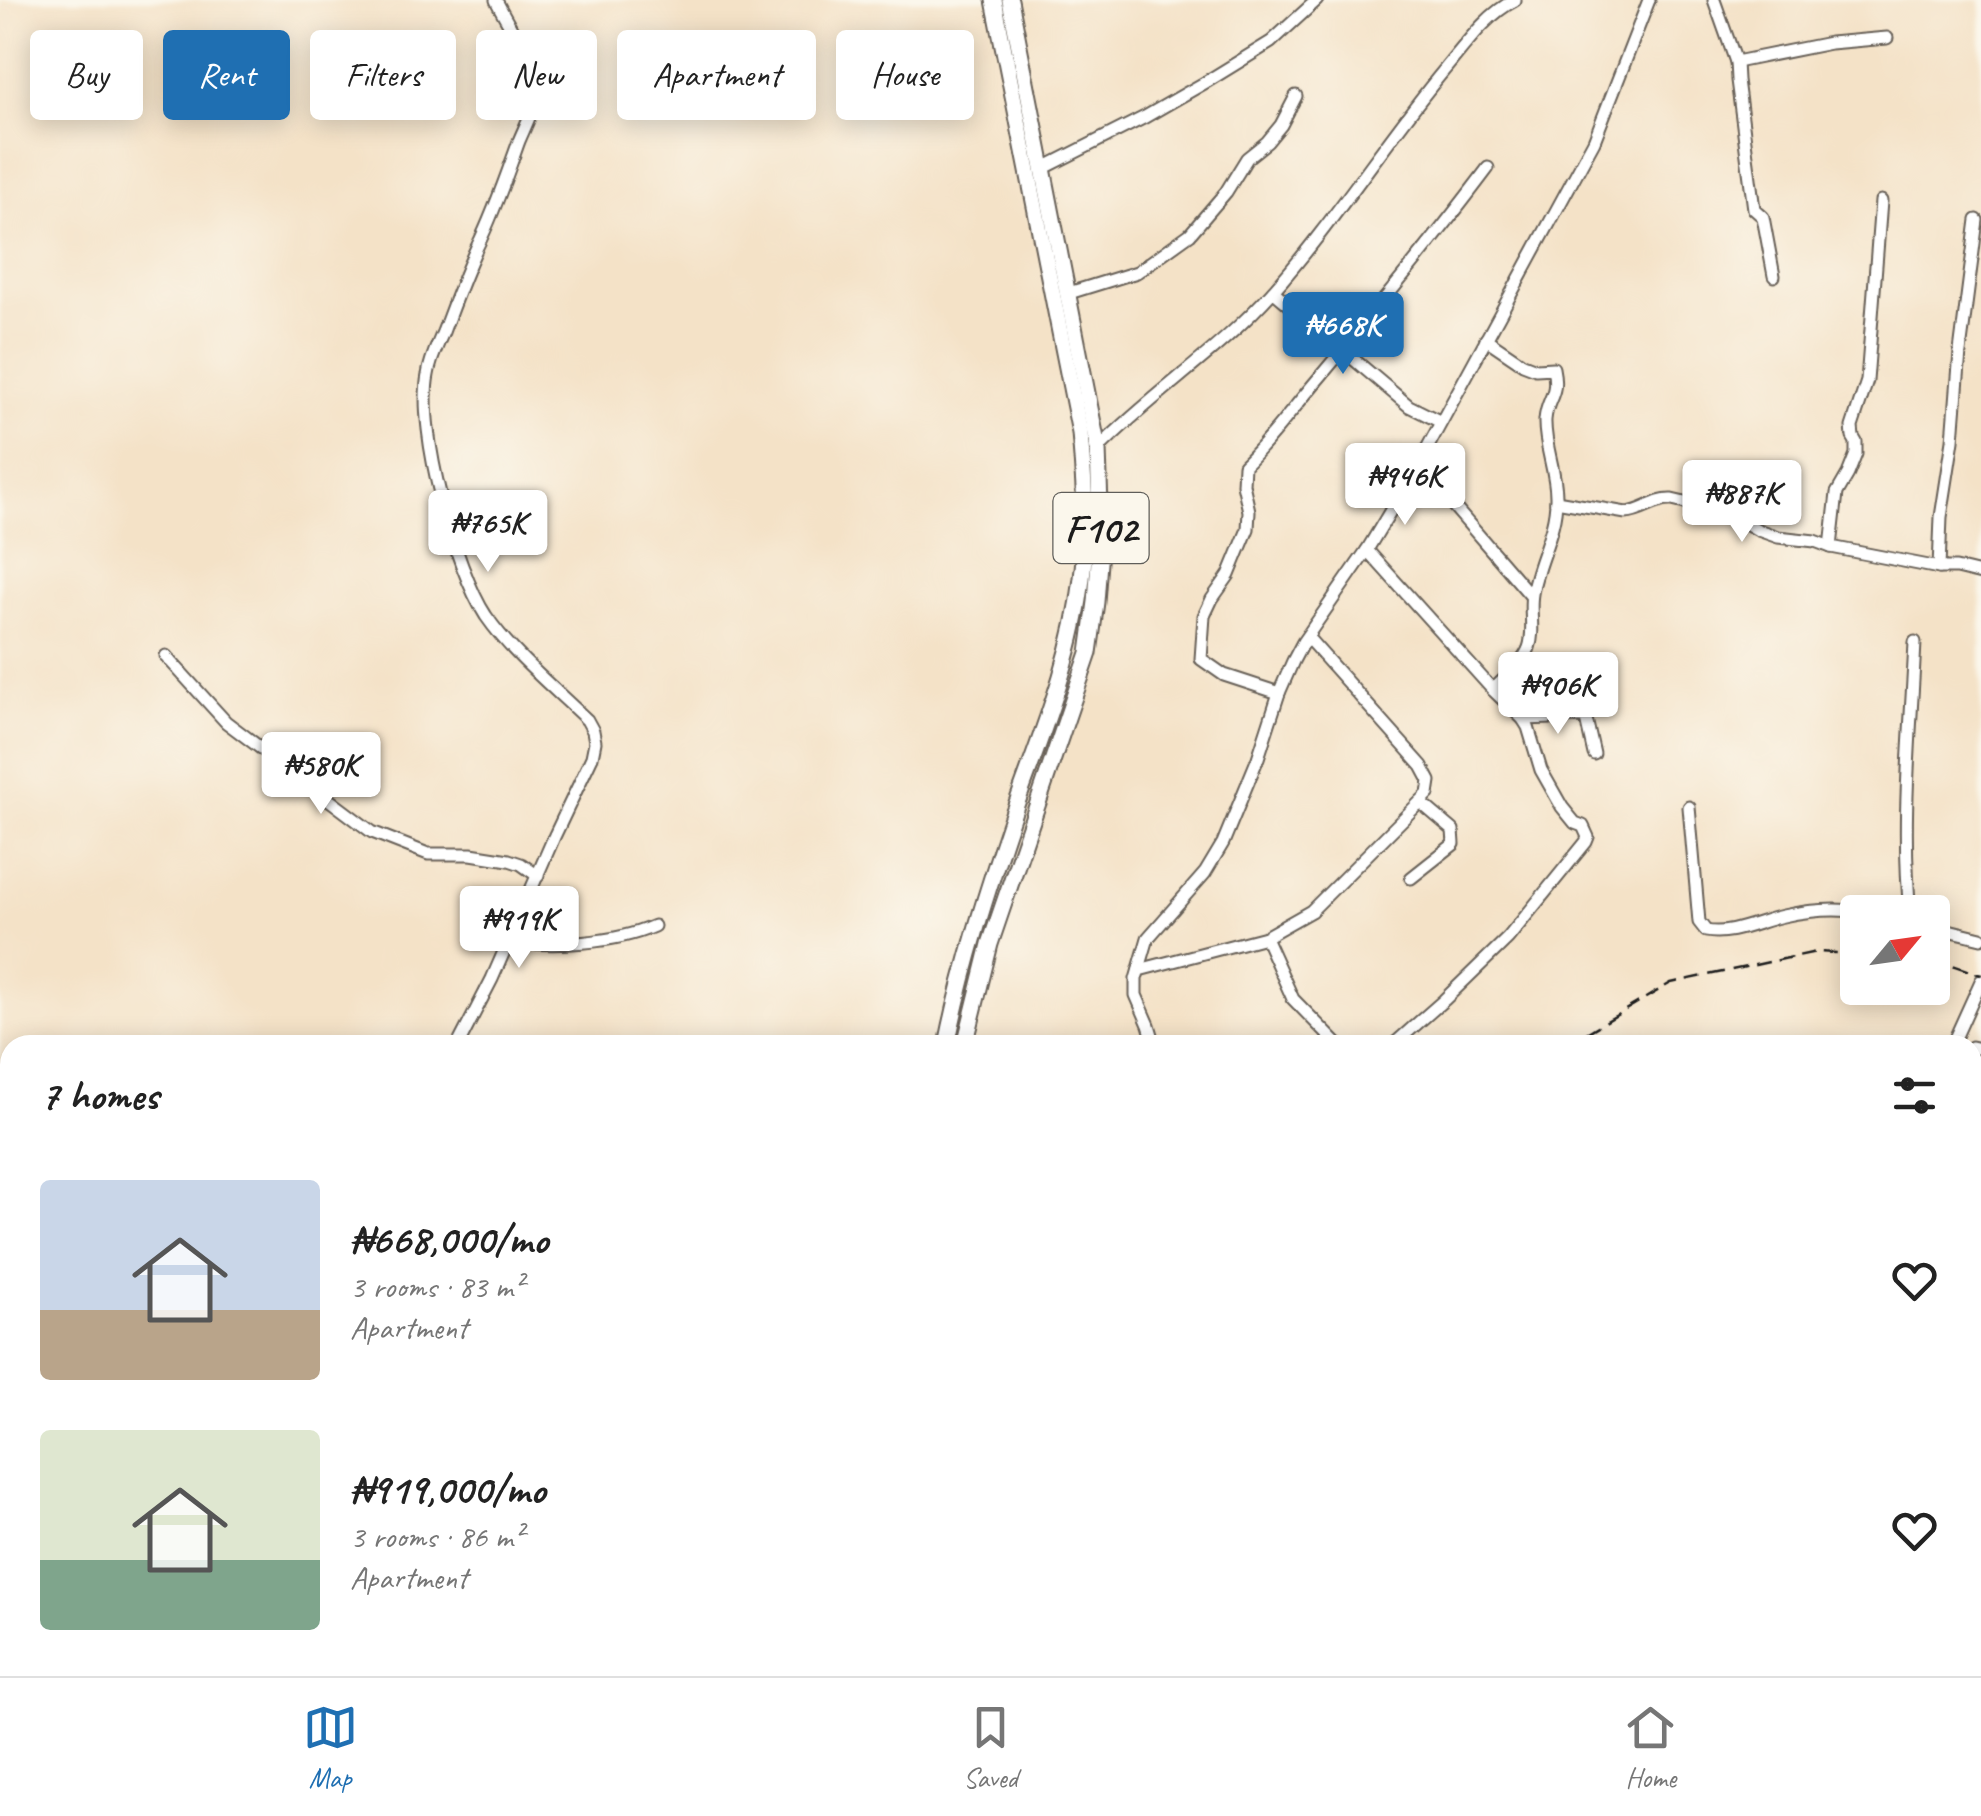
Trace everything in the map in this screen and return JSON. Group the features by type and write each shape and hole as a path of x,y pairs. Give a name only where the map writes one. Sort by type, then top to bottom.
{"main road":[{"name":"F102","path":"948,1035 981,912 1064,667 1082,578 1084,536 1080,433 994,0"},
{"name":"F102","path":"968,1035 990,944 1089,653 1101,536 1098,448 1010,0"}],"street":[{"path":"463,1035 510,940 592,757 595,742 587,720 495,628 472,591 442,497 427,428 428,370 462,280 492,216 534,101 532,78 496,0"},
{"path":"1042,169 1145,117 1271,42 1317,0"},
{"path":"1152,1035 1136,995 1138,970 1148,938 1206,872 1223,842 1258,758 1279,693 1303,642 1367,550 1418,466 1594,141 1649,0"},
{"path":"1714,0 1736,62 1754,209 1763,217 1774,276"},
{"path":"1098,448 1231,335 1273,290 1328,224 1423,96 1492,15 1513,1"},
{"path":"1736,62 1830,43 1887,38"},
{"path":"1069,293 1137,272 1190,234 1226,192 1247,158 1281,126 1296,96"},
{"path":"1279,693 1224,675 1201,660 1204,616 1229,575 1248,528 1244,466 1424,251 1488,168"},
{"path":"1830,547 1837,493 1856,454 1852,427 1867,381 1881,202"},
{"path":"1939,568 1941,517 1977,220"},
{"path":"1273,290 1409,406 1441,422"},
{"path":"1486,339 1524,364 1536,369 1554,368 1557,386 1545,414 1556,501 1553,528 1531,596 1528,650 1494,690"},
{"path":"1418,466 1531,596"},
{"path":"1556,501 1626,513 1672,500 1728,513 1778,537 1981,574"},
{"path":"1367,550 1523,719 1541,770 1574,823 1587,831 1586,842 1508,938 1404,1035"},
{"path":"1138,970 1265,937 1312,911 1428,794 1430,781 1422,766 1308,638"},
{"path":"1908,895 1905,865 1916,642"},
{"path":"166,656 226,722 372,832 428,854 471,854 509,860 538,876"},
{"path":"1523,719 1582,716 1594,754"},
{"path":"1411,878 1454,844 1455,837 1453,830 1420,802"},
{"path":"1690,807 1699,922 1706,931 1724,933 1786,915 1840,911"},
{"path":"510,940 532,944 584,942 654,926"},
{"path":"1950,930 1981,938"},
{"path":"1265,937 1293,999 1328,1035"},
{"path":"1960,1035 1981,980"}],"railway":[{"path":"1583,1035 1671,983 1816,952 1840,953"},
{"path":"1950,964 1981,975"}]}
